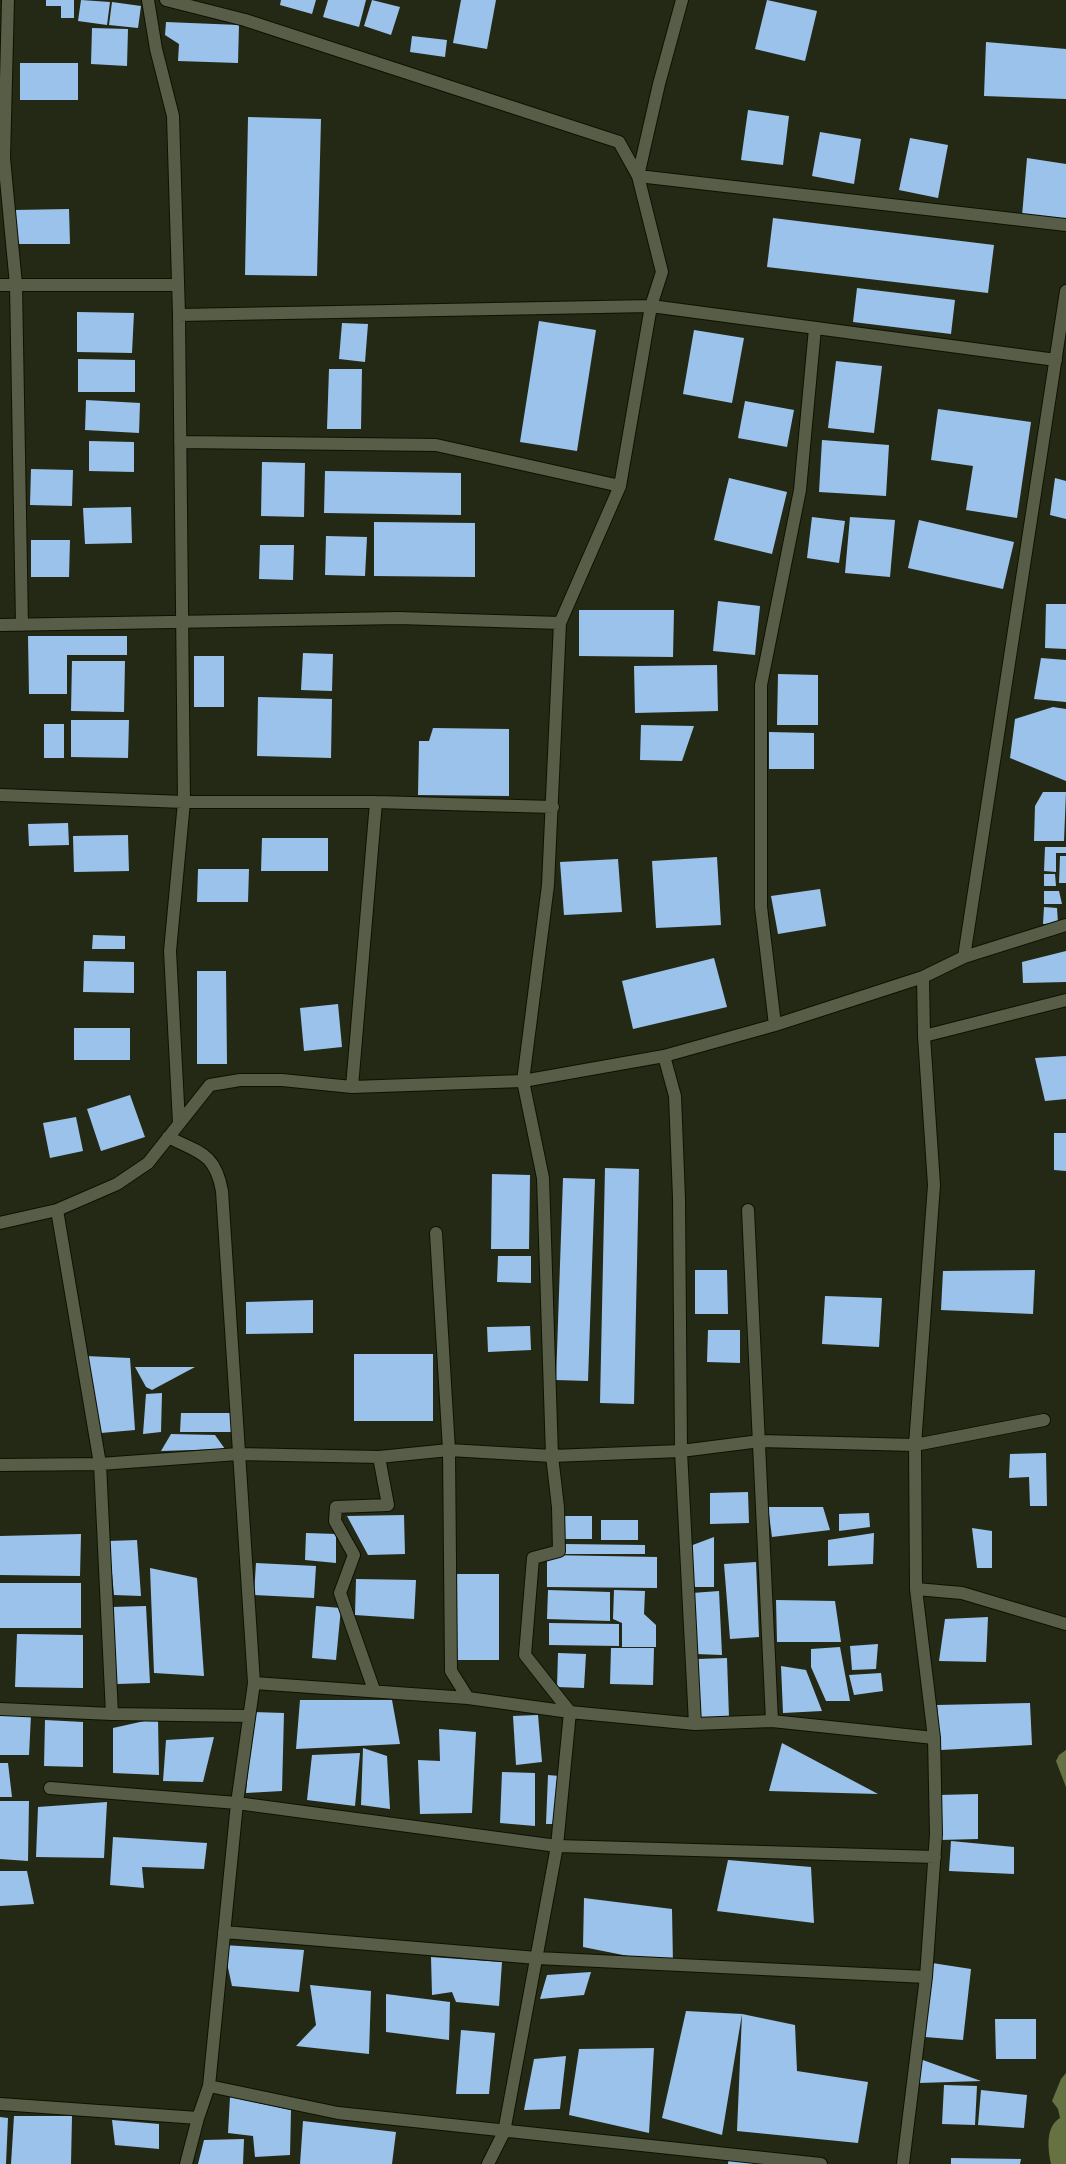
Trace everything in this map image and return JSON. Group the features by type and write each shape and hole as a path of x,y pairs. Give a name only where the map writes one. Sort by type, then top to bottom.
{"street":[{"path":"8,0 4,158 16,285 22,625"},
{"path":"148,0 156,49 173,116 179,315 184,802 170,951 179,1124"},
{"path":"166,0 245,20 619,142 638,176 662,272 651,306 620,486 560,623 548,885 523,1081 542,1178 552,1456 558,1507 559,1551 533,1558 525,1656 570,1712 557,1846 537,1958 504,2132 488,2164"},
{"path":"638,176 658,84 682,0"},
{"path":"638,176 1066,225"},
{"path":"0,285 177,285"},
{"path":"964,957 1066,291"},
{"path":"179,315 651,306 1056,360"},
{"path":"775,1025 761,907 761,686 800,490 814,328"},
{"path":"180,442 436,445 620,486"},
{"path":"0,625 399,618 560,623"},
{"path":"0,795 184,802 376,802 553,807"},
{"path":"352,1087 376,802"},
{"path":"0,1223 57,1210 117,1184 148,1163 210,1085 240,1080 282,1080 352,1087 523,1081 664,1056 775,1025 923,977 964,957 1066,925"},
{"path":"902,2164 926,1977 935,1857 934,1738 916,1589 915,1445 934,1185 924,1036 923,977"},
{"path":"924,1036 1066,1000"},
{"path":"664,1056 675,1096 681,1451 695,1724"},
{"path":"168,1137 210,1159 218,1172 222,1191 254,1683 237,1804 209,2086 198,2118 186,2164"},
{"path":"57,1210 100,1464 112,1714"},
{"path":"748,1210 772,1721"},
{"path":"436,1233 449,1450 451,1671 468,1698"},
{"path":"0,1465 100,1464 238,1454 379,1457 449,1450 552,1456 681,1451 760,1441 915,1445 1044,1420"},
{"path":"374,1690 340,1593 354,1555 335,1520 336,1507 388,1505 379,1457"},
{"path":"916,1589 962,1593 1066,1624"},
{"path":"254,1683 468,1698 570,1712 695,1724 772,1721 934,1738"},
{"path":"0,1709 112,1714 249,1716"},
{"path":"50,1788 237,1804 557,1846 935,1857"},
{"path":"224,1932 537,1958 926,1977"},
{"path":"209,2086 338,2113 821,2164"},
{"path":"0,2104 198,2118"}],"shaded area":[{"path":"1066,1750 1066,1787 1056,1761 1059,1755"},
{"path":"1066,2073 1066,2164 1051,2164 1049,2152 1050,2133 1055,2122 1060,2118 1058,2109 1052,2101 1061,2079"}],"building":[{"path":"46,0 74,0 74,18 61,18 61,6 46,6"},
{"path":"81,0 110,2 107,25 78,21"},
{"path":"281,0 316,0 312,14 280,5"},
{"path":"328,0 366,0 359,27 323,17"},
{"path":"372,0 400,7 391,35 364,26"},
{"path":"461,0 496,0 487,49 453,43"},
{"path":"767,0 817,11 805,61 755,49"},
{"path":"112,2 141,6 138,28 109,25"},
{"path":"166,22 239,25 238,63 178,61 179,44 165,35"},
{"path":"92,28 128,29 127,66 91,64"},
{"path":"412,36 447,40 445,57 410,52"},
{"path":"986,42 1066,49 1066,99 984,96"},
{"path":"20,63 78,63 78,100 20,100"},
{"path":"748,110 789,116 783,165 741,160"},
{"path":"248,117 321,119 317,276 245,275"},
{"path":"820,132 861,139 854,184 812,176"},
{"path":"910,138 948,145 938,198 899,190"},
{"path":"1027,158 1066,164 1066,222 1022,216"},
{"path":"69,209 70,244 16,244 15,210"},
{"path":"773,218 994,245 988,293 767,267"},
{"path":"857,288 955,300 951,334 853,322"},
{"path":"77,312 134,313 132,353 77,352"},
{"path":"539,321 596,330 577,451 520,442"},
{"path":"342,323 368,324 365,362 339,359"},
{"path":"694,330 744,338 732,403 683,394"},
{"path":"78,359 135,360 135,392 78,392"},
{"path":"836,361 882,366 874,433 828,428"},
{"path":"329,369 362,369 361,429 327,429"},
{"path":"86,400 140,403 139,433 85,430"},
{"path":"745,401 794,410 787,447 738,438"},
{"path":"938,409 1031,422 1017,518 966,510 973,466 931,460"},
{"path":"822,440 889,445 886,496 819,492"},
{"path":"89,441 134,442 134,472 89,471"},
{"path":"262,462 305,463 304,517 261,516"},
{"path":"31,469 73,470 72,506 30,505"},
{"path":"325,471 461,473 461,515 324,513"},
{"path":"729,478 787,492 772,554 714,540"},
{"path":"1055,478 1066,481 1066,519 1050,515"},
{"path":"131,507 132,543 85,544 83,508"},
{"path":"812,517 845,521 839,563 807,558"},
{"path":"850,517 895,520 890,577 845,573"},
{"path":"919,520 1014,542 1003,589 908,568"},
{"path":"374,522 475,523 475,577 374,576"},
{"path":"326,536 367,537 365,576 325,575"},
{"path":"31,540 70,540 69,577 31,577"},
{"path":"260,545 294,545 293,580 259,579"},
{"path":"718,601 760,606 755,655 713,651"},
{"path":"1046,604 1066,604 1066,649 1045,648"},
{"path":"579,610 674,610 673,657 579,656"},
{"path":"28,636 127,636 127,655 67,655 67,694 29,694"},
{"path":"303,653 333,654 332,691 301,690"},
{"path":"194,656 224,656 224,707 194,707"},
{"path":"1041,658 1066,660 1066,702 1034,699"},
{"path":"72,661 125,661 124,712 71,711"},
{"path":"717,665 718,711 635,713 634,666"},
{"path":"778,674 818,675 818,725 777,725"},
{"path":"258,697 332,699 331,758 257,756"},
{"path":"1053,707 1066,709 1066,781 1010,758 1015,719"},
{"path":"71,720 129,720 128,758 71,757"},
{"path":"44,724 64,724 64,758 44,758"},
{"path":"641,725 694,726 682,761 640,760"},
{"path":"433,728 509,729 509,796 418,795 419,741 429,741"},
{"path":"769,732 814,733 814,769 769,769"},
{"path":"1043,792 1066,792 1064,841 1034,841 1035,806"},
{"path":"68,823 69,845 29,846 28,824"},
{"path":"128,835 129,871 74,872 73,836"},
{"path":"262,838 328,838 328,871 261,871"},
{"path":"1045,847 1066,847 1066,853 1056,853 1056,872 1044,871"},
{"path":"1060,856 1066,856 1066,883 1059,883"},
{"path":"717,857 721,925 656,928 652,861"},
{"path":"618,859 622,912 564,915 560,862"},
{"path":"198,869 249,869 248,902 197,902"},
{"path":"1044,874 1055,874 1056,886 1044,886"},
{"path":"820,889 826,926 778,934 771,896"},
{"path":"1044,891 1059,891 1062,904 1044,904"},
{"path":"1044,907 1057,908 1058,923 1043,924"},
{"path":"93,935 125,936 125,949 92,949"},
{"path":"1066,951 1066,982 1023,983 1022,962"},
{"path":"714,958 727,1007 633,1029 622,981"},
{"path":"84,961 134,962 134,993 83,992"},
{"path":"197,971 226,971 227,1064 197,1064"},
{"path":"338,1004 342,1047 304,1051 300,1008"},
{"path":"74,1028 130,1028 130,1060 74,1060"},
{"path":"1066,1056 1066,1099 1045,1101 1035,1058"},
{"path":"130,1095 145,1137 101,1151 87,1109"},
{"path":"76,1117 83,1151 50,1158 43,1123"},
{"path":"1054,1133 1066,1133 1066,1171 1054,1170"},
{"path":"605,1168 639,1169 634,1404 600,1403"},
{"path":"492,1174 530,1175 529,1249 491,1249"},
{"path":"563,1178 595,1179 588,1381 556,1380"},
{"path":"498,1256 531,1256 531,1283 497,1282"},
{"path":"695,1270 727,1270 728,1314 695,1314"},
{"path":"1035,1270 1033,1314 941,1310 943,1271"},
{"path":"825,1296 882,1298 879,1347 822,1344"},
{"path":"313,1300 313,1333 246,1334 246,1302"},
{"path":"530,1326 531,1350 488,1352 487,1327"},
{"path":"708,1330 740,1330 740,1363 707,1362"},
{"path":"354,1354 433,1354 433,1421 354,1421"},
{"path":"85,1356 130,1358 135,1430 101,1433"},
{"path":"135,1367 195,1367 152,1390 146,1387"},
{"path":"162,1393 161,1432 143,1434 146,1394"},
{"path":"181,1413 231,1413 232,1432 180,1432"},
{"path":"171,1434 215,1435 225,1449 161,1451"},
{"path":"1046,1453 1047,1506 1030,1506 1029,1477 1009,1478 1010,1454"},
{"path":"748,1492 749,1523 710,1524 710,1493"},
{"path":"768,1507 823,1507 830,1530 772,1537"},
{"path":"869,1513 870,1527 839,1531 839,1514"},
{"path":"404,1515 405,1554 368,1555 347,1516"},
{"path":"562,1516 592,1516 592,1539 563,1539"},
{"path":"601,1520 638,1520 638,1540 601,1540"},
{"path":"972,1528 992,1531 992,1568 977,1568"},
{"path":"306,1533 336,1534 336,1563 305,1560"},
{"path":"874,1533 873,1564 828,1566 828,1540"},
{"path":"81,1534 80,1576 0,1575 0,1536"},
{"path":"714,1537 714,1587 693,1587 690,1546"},
{"path":"137,1540 141,1596 114,1595 109,1541"},
{"path":"564,1544 645,1545 645,1554 564,1554"},
{"path":"547,1555 657,1557 657,1588 547,1587"},
{"path":"756,1562 759,1637 730,1639 724,1564"},
{"path":"256,1563 316,1566 314,1598 254,1595"},
{"path":"150,1568 197,1578 204,1676 154,1673"},
{"path":"456,1574 499,1574 499,1660 455,1660"},
{"path":"356,1579 416,1580 414,1619 355,1615"},
{"path":"0,1583 81,1583 81,1628 0,1628"},
{"path":"548,1590 610,1592 610,1621 547,1619"},
{"path":"614,1590 645,1591 644,1614 656,1625 656,1647 622,1647 622,1623 613,1619"},
{"path":"719,1591 722,1655 695,1654 692,1593"},
{"path":"776,1600 835,1601 841,1642 777,1642"},
{"path":"146,1606 150,1683 117,1684 111,1607"},
{"path":"316,1606 341,1608 336,1660 312,1658"},
{"path":"988,1617 986,1662 939,1661 945,1619"},
{"path":"549,1623 619,1624 619,1646 549,1645"},
{"path":"17,1634 83,1635 83,1688 15,1687"},
{"path":"878,1644 876,1669 852,1670 850,1646"},
{"path":"840,1647 850,1701 826,1701 811,1667 811,1649"},
{"path":"611,1648 654,1648 653,1685 610,1684"},
{"path":"558,1653 586,1654 584,1688 557,1687"},
{"path":"727,1658 729,1718 699,1719 697,1659"},
{"path":"781,1666 806,1670 822,1711 783,1713"},
{"path":"881,1673 883,1691 854,1695 849,1675"},
{"path":"300,1700 392,1700 400,1744 296,1749"},
{"path":"1030,1703 1032,1745 941,1750 937,1705"},
{"path":"253,1712 284,1713 282,1791 246,1793"},
{"path":"0,1715 31,1715 29,1755 0,1755"},
{"path":"538,1715 542,1762 516,1765 513,1716"},
{"path":"158,1718 159,1775 113,1773 113,1728"},
{"path":"45,1720 83,1722 83,1767 44,1766"},
{"path":"439,1729 476,1732 472,1813 420,1814 418,1760 440,1761"},
{"path":"214,1737 203,1782 163,1781 166,1740"},
{"path":"782,1743 878,1794 769,1791"},
{"path":"363,1748 387,1756 390,1809 361,1805"},
{"path":"360,1753 355,1806 307,1800 312,1755"},
{"path":"0,1763 8,1763 12,1797 0,1797"},
{"path":"502,1772 535,1773 535,1826 500,1823"},
{"path":"548,1775 559,1776 556,1824 546,1824"},
{"path":"978,1794 978,1839 939,1840 939,1795"},
{"path":"0,1801 29,1801 28,1861 0,1859"},
{"path":"107,1802 104,1858 36,1857 38,1807"},
{"path":"113,1837 207,1843 204,1869 142,1867 144,1888 110,1885"},
{"path":"951,1841 1014,1847 1014,1874 949,1871"},
{"path":"728,1860 811,1867 814,1923 717,1911"},
{"path":"0,1871 27,1871 34,1904 0,1906"},
{"path":"584,1898 672,1909 673,1965 583,1947"},
{"path":"223,1945 304,1950 299,1992 232,1986"},
{"path":"431,1957 502,1962 499,2006 456,2002 452,1992 432,1995"},
{"path":"932,1963 971,1969 963,2040 925,2037"},
{"path":"591,1972 584,1995 540,1999 547,1975"},
{"path":"310,1985 371,1991 369,2054 296,2046 316,2025"},
{"path":"386,1994 450,2002 449,2040 386,2032"},
{"path":"686,2011 742,2014 722,2135 662,2118"},
{"path":"742,2014 795,2025 797,2071 868,2082 858,2143 737,2131"},
{"path":"995,2019 1036,2019 1036,2059 996,2059"},
{"path":"461,2030 495,2033 489,2094 456,2094"},
{"path":"654,2048 649,2133 569,2115 579,2049"},
{"path":"566,2056 560,2109 524,2110 534,2059"},
{"path":"920,2059 981,2081 919,2083"},
{"path":"944,2085 977,2086 975,2125 942,2124"},
{"path":"981,2090 1027,2095 1024,2128 978,2125"},
{"path":"230,2097 291,2110 290,2155 255,2157 253,2136 228,2133"},
{"path":"14,2116 72,2116 71,2164 11,2164"},
{"path":"0,2117 8,2118 6,2164 0,2164"},
{"path":"112,2120 159,2124 159,2149 115,2145"},
{"path":"303,2121 396,2132 392,2164 300,2164"},
{"path":"244,2139 243,2164 198,2164 204,2140"},
{"path":"729,2155 769,2164 728,2164"},
{"path":"951,2158 1021,2159 1020,2164 951,2164"}]}
